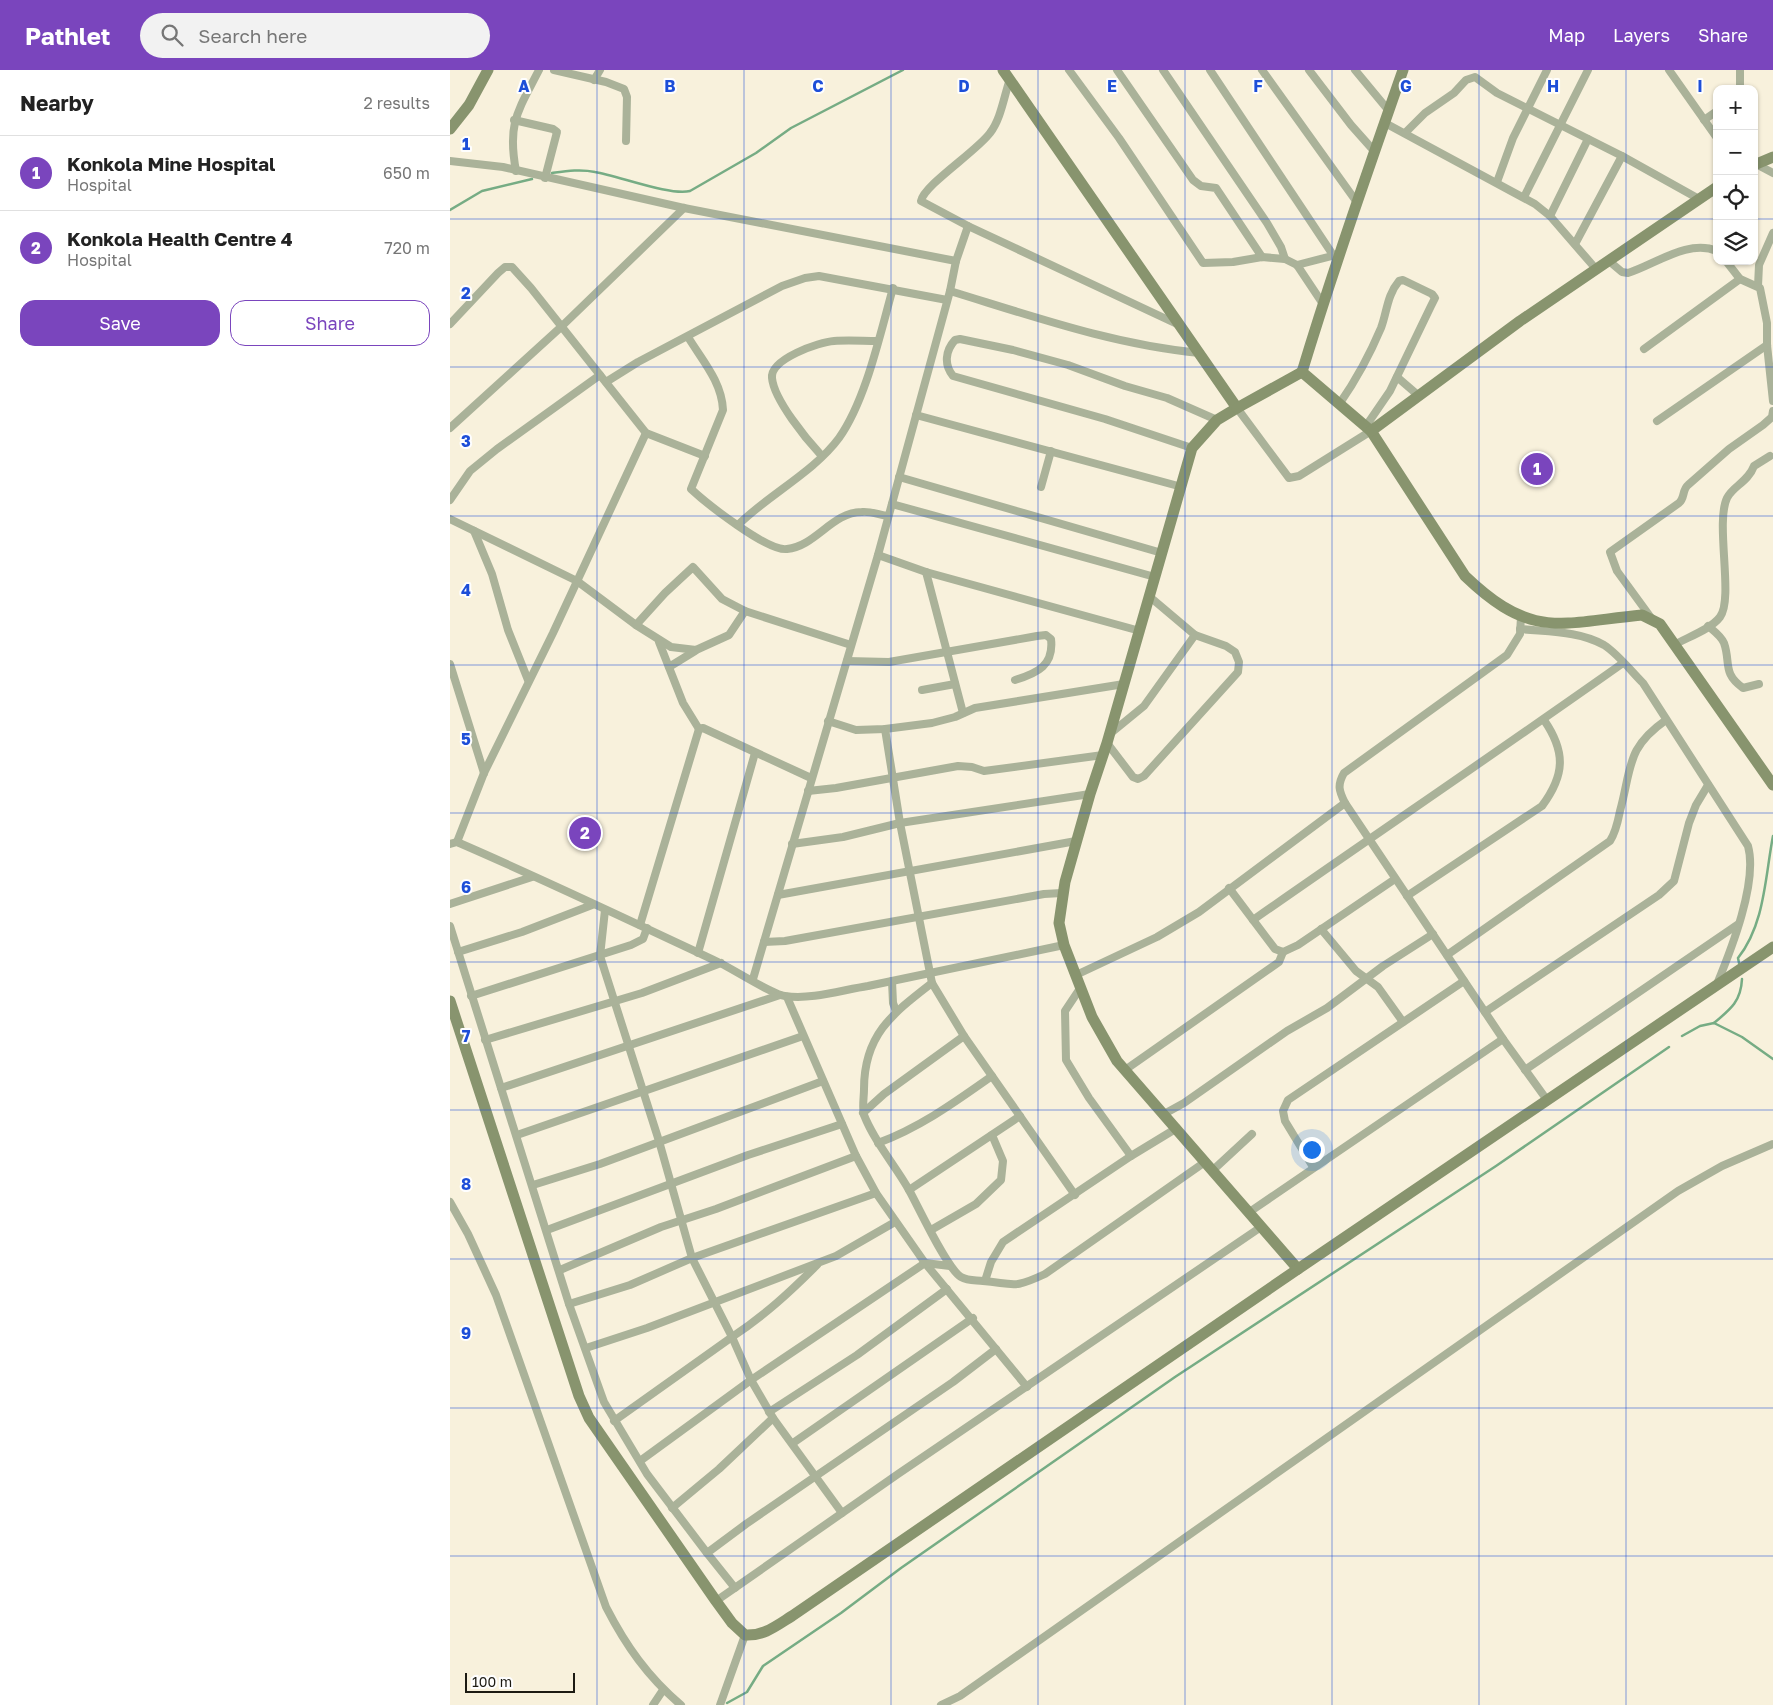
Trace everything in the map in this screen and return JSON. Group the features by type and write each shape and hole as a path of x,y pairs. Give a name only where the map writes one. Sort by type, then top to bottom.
{"street":[{"path":"450,129 469,105 488,70"},
{"path":"516,170 511,142 514,120 539,70"},
{"path":"554,70 611,83 626,92 626,141"},
{"path":"594,80 600,70"},
{"path":"1069,70 1119,138 1203,263 1220,263 1262,256 1284,259 1297,265 1323,304"},
{"path":"1117,70 1193,180 1201,186 1216,188 1262,256"},
{"path":"1163,70 1267,222 1282,247 1284,259"},
{"path":"1210,70 1336,255"},
{"path":"1262,70 1356,201"},
{"path":"1310,70 1350,125 1375,152"},
{"path":"1355,70 1388,111"},
{"path":"1298,1269 1125,1070 1101,1035 1064,944 1058,923 1062,893 1076,841 1140,631 1192,448 1217,420 1302,372 1336,255 1375,152 1403,70"},
{"path":"1497,182 1513,138 1547,70"},
{"path":"1524,197 1588,70"},
{"path":"1669,70 1713,132"},
{"path":"1740,70 1740,85"},
{"path":"1006,74 990,133 922,197 921,201 924,205 1182,326"},
{"path":"1006,74 1237,408 1289,478 1299,476 1368,428 1419,396 1520,321 1713,190"},
{"path":"1405,134 1425,113 1454,93 1470,77 1475,77 1528,109 1622,156 1699,199"},
{"path":"1704,120 1713,114"},
{"path":"514,120 553,129 557,132 544,178"},
{"path":"1385,123 1524,197 1550,216 1596,269"},
{"path":"1550,216 1588,139"},
{"path":"1575,244 1622,156"},
{"path":"1758,164 1773,157"},
{"path":"450,161 516,170 544,178 684,208 956,261"},
{"path":"1758,166 1773,173"},
{"path":"450,428 562,327 684,208"},
{"path":"753,979 878,555 950,291 956,261 968,226"},
{"path":"1773,233 1759,265 1758,286 1764,299 1773,401"},
{"path":"1609,261 1622,272 1628,273 1690,248 1713,251"},
{"path":"1297,265 1336,255"},
{"path":"1729,265 1740,279 1758,286"},
{"path":"450,324 498,273 509,266 531,288 646,433 705,456"},
{"path":"606,382 638,362 782,286 805,278 819,276 893,288 947,300"},
{"path":"1644,349 1740,279"},
{"path":"1340,404 1382,326 1388,299 1396,285 1403,280 1432,294 1434,298 1397,377 1368,428"},
{"path":"738,525 821,455 838,438 858,402 893,288"},
{"path":"950,291 1048,321 1134,344 1159,349 1200,353"},
{"path":"688,337 723,396 723,410 691,489 738,525 768,544 786,550 797,547 846,515 863,511 888,516"},
{"path":"1192,448 1105,419 953,376 948,370 947,353 950,345 954,340 960,339 1036,355 1167,398 1217,420"},
{"path":"821,455 805,438 778,394 772,378 774,369 782,361 819,344 834,341 877,341"},
{"path":"1657,421 1767,345"},
{"path":"1302,372 1368,428 1465,576 1484,595 1521,623 1578,634 1605,646 1643,683 1748,846 1751,856 1751,869 1737,925 1729,954 1716,986"},
{"path":"450,500 470,471 490,454 600,375"},
{"path":"1397,377 1419,396"},
{"path":"1773,411 1772,417 1763,425 1729,449 1684,488 1682,500 1679,503 1610,552 1617,571 1652,618 1660,624 1773,785"},
{"path":"916,415 1182,487"},
{"path":"646,433 484,773 454,843 644,926 784,996 856,1156 876,1193 925,1263 973,1318 1027,1387"},
{"path":"1041,487 1051,451"},
{"path":"1674,645 1708,626 1721,616 1724,608 1724,527 1728,498 1751,475 1754,466 1770,456"},
{"path":"899,478 1162,553"},
{"path":"892,504 1155,577"},
{"path":"450,519 577,581 660,642 681,650 696,650"},
{"path":"474,531 492,574 508,630 528,680"},
{"path":"878,555 926,572 1140,631"},
{"path":"636,624 693,567 718,596 746,611 851,645"},
{"path":"926,572 963,713"},
{"path":"1108,738 1133,777 1138,779 1144,776 1238,672 1239,662 1235,652 1226,646 1195,635 1150,596"},
{"path":"669,667 696,650 729,634 746,611"},
{"path":"1521,623 1559,625 1642,615 1652,618"},
{"path":"1521,623 1520,634 1507,655 1344,773 1339,781 1338,789 1345,803 1395,879 1503,1039 1547,1100"},
{"path":"1708,626 1724,642 1726,665 1736,684 1743,688 1759,684"},
{"path":"847,661 889,662 1046,635 1051,639 1051,656 1047,663 1031,674 1015,680"},
{"path":"1108,738 1144,706 1195,635"},
{"path":"470,996 600,956 643,939 644,926 699,729 683,703 660,642"},
{"path":"1253,920 1369,838 1544,720 1623,662"},
{"path":"450,664 484,773"},
{"path":"922,690 955,684"},
{"path":"828,721 856,730 885,729 932,723 975,708 1124,684"},
{"path":"1407,896 1542,806 1552,792 1558,773 1561,753 1555,736 1544,720"},
{"path":"1447,955 1610,841 1618,822 1631,761 1638,744 1651,730 1666,720"},
{"path":"699,729 703,728 811,778"},
{"path":"885,729 900,823 932,983 964,1036 1075,1195"},
{"path":"698,953 755,753"},
{"path":"808,791 958,766 972,767 984,771 1103,755"},
{"path":"1485,1012 1659,895 1674,881 1689,822 1696,805 1708,785"},
{"path":"792,844 843,837 900,823 1090,794"},
{"path":"1076,975 1171,929 1199,912 1345,803"},
{"path":"778,895 1076,841"},
{"path":"450,904 532,877"},
{"path":"1125,1070 1279,962 1283,952 1395,879"},
{"path":"1229,888 1275,949 1283,952"},
{"path":"764,942 785,941 1044,894 1062,893"},
{"path":"458,952 522,932 592,904"},
{"path":"605,910 600,956 672,1184 692,1258 716,1302 750,1380 771,1415 842,1513"},
{"path":"1525,1070 1737,925"},
{"path":"450,926 470,996 517,1135 569,1304 604,1402 614,1421 672,1508 735,1588"},
{"path":"1321,929 1356,971 1378,988 1403,1022"},
{"path":"1164,1114 1184,1103 1287,1031 1327,1008 1433,934"},
{"path":"501,1088 628,1045 784,996 821,994 930,974 1064,944"},
{"path":"450,1001 579,1396 589,1418 732,1623 745,1635 755,1636 766,1632 792,1616 1298,1269 1773,947"},
{"path":"485,1040 614,1001 690,976 721,963"},
{"path":"892,981 893,1003 896,1011"},
{"path":"1313,1167 1285,1120 1284,1111 1288,1100 1464,981"},
{"path":"932,983 896,1011 876,1034 868,1052 864,1071 863,1113 878,1143 910,1190 917,1208 932,1230 950,1266 954,1272 968,1280 1012,1286 1026,1283 1045,1274 1209,1167 1252,1134"},
{"path":"1081,987 1066,1011 1066,1060 1089,1098 1131,1156"},
{"path":"517,1135 803,1036"},
{"path":"863,1113 884,1094 964,1036"},
{"path":"1248,1213 1503,1039"},
{"path":"878,1143 923,1123 992,1076"},
{"path":"533,1185 600,1164 823,1081"},
{"path":"910,1190 1020,1116"},
{"path":"546,1230 748,1155 842,1124"},
{"path":"985,1281 995,1253 1003,1242 1131,1156 1177,1128"},
{"path":"932,1230 976,1204 1002,1180 1002,1161 992,1135"},
{"path":"941,1705 960,1696 1142,1570 1678,1191 1722,1166 1773,1144"},
{"path":"560,1270 682,1220 716,1210 856,1156"},
{"path":"569,1304 630,1284 692,1258 876,1193"},
{"path":"450,1202 468,1234 496,1296 606,1607 642,1668 663,1690 681,1705"},
{"path":"586,1348 716,1302 836,1256 895,1222"},
{"path":"716,1601 1261,1227"},
{"path":"614,1421 732,1337 758,1321 785,1297 818,1263"},
{"path":"640,1461 750,1380 925,1263 950,1266"},
{"path":"937,1277 950,1266"},
{"path":"672,1508 719,1469 771,1415 856,1356 947,1289"},
{"path":"793,1443 973,1318"},
{"path":"707,1553 816,1475 908,1414 996,1349"},
{"path":"720,1705 745,1635"},
{"path":"653,1705 663,1690"}],"waterway":[{"path":"552,173 590,171 670,191 690,191 756,153 791,128 903,70"},
{"path":"450,210 482,191 532,179"},
{"path":"1739,963 1738,958 1747,945 1759,915 1773,836"},
{"path":"1714,1023 1734,1004 1740,993 1742,979"},
{"path":"1682,1036 1700,1026 1714,1023 1742,1037 1773,1059"},
{"path":"727,1703 747,1692 763,1666 1175,1377 1496,1166 1669,1047"}],"place":[{"name":"Konkola Mine Hospital","path":"1537,469"},
{"name":"Konkola Health Centre 4","path":"585,833"}]}
